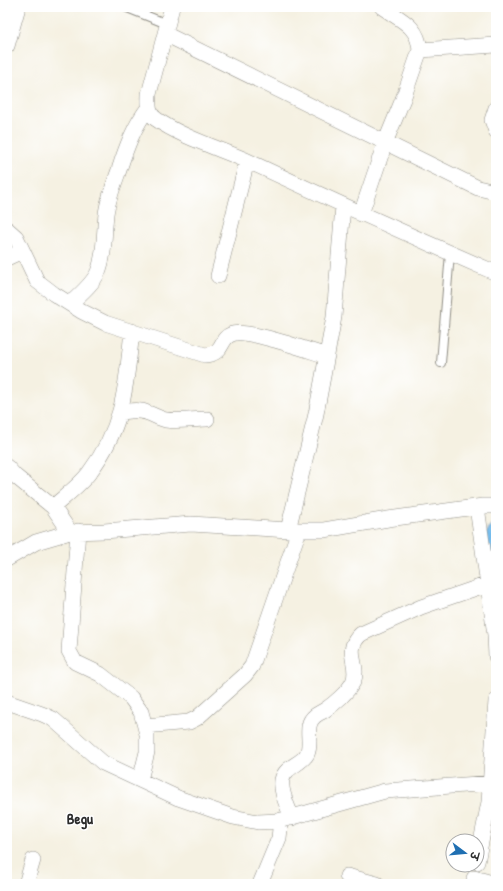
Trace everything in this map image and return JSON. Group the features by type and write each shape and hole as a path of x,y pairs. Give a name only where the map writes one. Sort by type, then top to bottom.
{"street":[{"path":"7,46 18,7"},
{"path":"172,7 149,94 149,107 151,114 155,119 177,131 247,161 343,206 496,273"},
{"path":"361,214 385,143 403,99 420,50 419,42 412,27 382,7"},
{"path":"166,29 385,143 478,188 491,191 496,190"},
{"path":"420,50 496,45"},
{"path":"70,304 91,282 98,272 101,261 106,213 113,186 128,142 140,118 149,107"},
{"path":"496,108 492,120 496,131"},
{"path":"218,276 247,161"},
{"path":"145,726 189,722 252,666 293,530 316,414 334,317 343,206"},
{"path":"7,229 16,237 37,281 81,311 105,323 205,355 218,352 228,336 238,332 327,356"},
{"path":"7,258 22,251"},
{"path":"53,507 88,475 109,442 120,412 126,389 132,332"},
{"path":"120,412 138,410 163,419 174,421 193,418 207,419"},
{"path":"7,468 53,507 74,532 69,651 75,662 100,674 131,698 141,712 147,734 146,752 140,780"},
{"path":"7,559 36,542 74,532 191,524 293,530 324,530 388,519 477,507 496,506"},
{"path":"477,507 495,635 496,656"},
{"path":"260,884 279,838 280,829 285,820 282,780 290,768 301,761 307,753 309,746 308,732 310,722 314,716 335,704 352,684 355,678 352,646 354,640 361,634 421,607 488,584"},
{"path":"483,833 491,783 496,701"},
{"path":"7,702 53,719 103,763 178,798 233,817 258,822 285,820 345,801 385,791 491,783"},
{"path":"26,884 33,860"},
{"path":"347,876 377,884"},
{"path":"474,876 496,884"}],"lane":[{"path":"125,7 166,29"},
{"path":"441,363 450,253"}],"water":[{"path":"496,520 496,576 482,538"}],"district":[{"name":"Begu","path":"80,819"}]}
